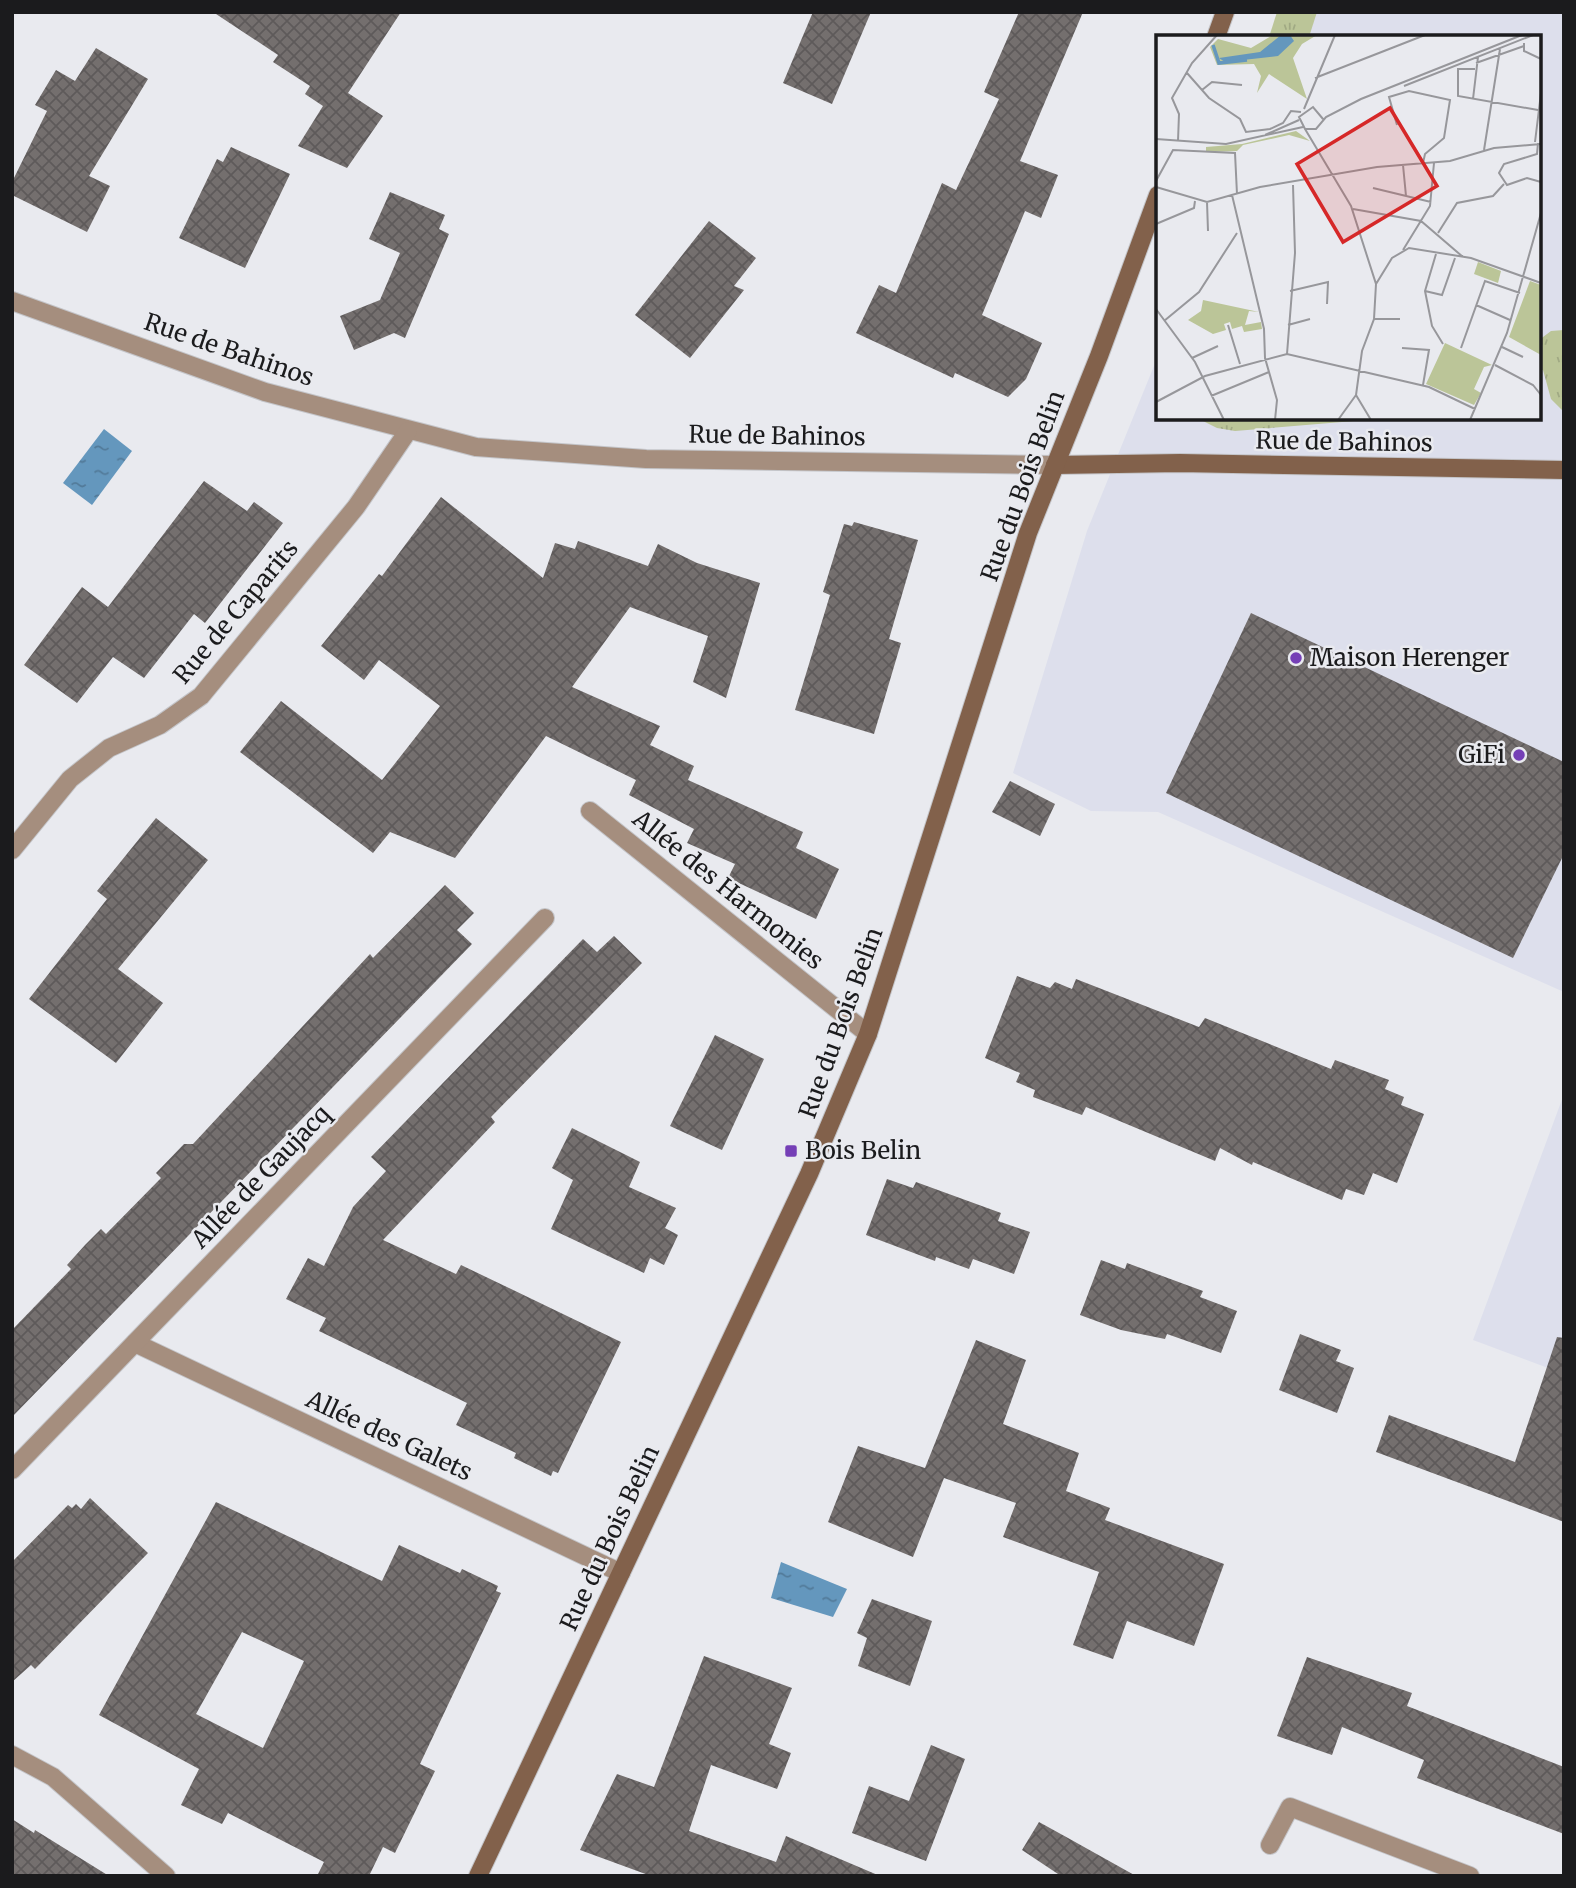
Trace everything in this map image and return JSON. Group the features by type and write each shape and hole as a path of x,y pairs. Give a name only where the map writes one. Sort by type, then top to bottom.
{"street":[{"path":"1217,35 1224,12"},
{"name":"Rue du Bois Belin","path":"478,1876 809,1174 868,1034 1028,533 1099,356 1156,200"},
{"name":"Rue de Bahinos","path":"12,300 265,392 476,447 646,459 1055,465 1180,463 1564,470"},
{"name":"Rue de Caparits","path":"12,850 70,779 109,748 160,725 201,696 356,507 408,431"},
{"name":"Allée des Harmonies","path":"590,811 868,1034"},
{"name":"Allée de Gaujacq","path":"12,1470 545,918"},
{"name":"Allée des Galets","path":"135,1343 621,1573"},
{"path":"12,1755 53,1777 166,1876"},
{"path":"1270,1845 1290,1807 1470,1876"}],"shaded area":[{"path":"1279,12 1564,12 1564,992 1158,812 1091,811 1013,773 1087,531 1156,361 1156,420 1541,420 1541,35 1271,35"},
{"path":"1564,1094 1564,1374 1473,1340"}],"green space":[{"path":"1277,12 1317,12 1310,35 1270,35"},
{"path":"1564,330 1564,412 1551,399 1541,370 1541,338 1551,331"},
{"path":"1201,420 1366,420 1235,431 1217,428"}],"water":[{"path":"104,429 132,451 92,505 63,483"},
{"path":"781,1562 847,1589 833,1617 771,1598"}],"building":[{"path":"213,12 401,12 348,93 383,116 347,168 298,146 323,106 305,94 310,86 273,62 278,55"},
{"path":"813,12 871,12 832,104 783,83"},
{"path":"1019,12 1083,12 1020,161 1058,175 1041,218 1025,211 982,315 1042,343 1026,379 1008,397 955,373 953,378 856,333 879,285 896,293 942,183 956,190 999,99 984,92"},
{"path":"96,48 148,79 89,176 110,186 87,232 12,195 12,182 47,111 35,105 56,70 75,81"},
{"path":"231,147 290,174 245,268 179,238 217,159 223,162"},
{"path":"390,192 445,215 439,229 449,234 405,338 394,333 354,350 340,316 380,300 400,253 369,239"},
{"path":"709,221 756,258 734,286 744,290 690,358 635,315"},
{"path":"204,481 247,511 254,502 283,523 205,623 194,614 144,678 113,657 77,703 24,665 82,587 108,607"},
{"path":"441,497 543,578 555,543 575,549 578,541 648,566 658,544 697,563 760,583 726,698 693,682 708,636 630,607 572,687 660,726 650,745 694,766 688,780 803,832 796,848 839,869 816,919 728,878 735,864 687,843 694,829 629,795 636,780 546,736 455,858 390,832 373,853 240,752 281,701 382,780 440,706 379,660 364,680 321,646 379,574 382,576"},
{"path":"854,522 918,540 889,639 901,643 874,734 795,710 830,595 823,592 844,524 852,526"},
{"path":"1251,613 1564,762 1564,854 1513,958 1166,793"},
{"path":"1010,781 1055,804 1040,836 992,812"},
{"path":"156,818 208,860 118,969 163,1003 116,1063 29,999 107,899 97,891"},
{"path":"445,885 474,913 457,930 472,944 12,1417 12,1330 71,1269 67,1265 85,1245 101,1229 106,1234 161,1178 156,1173 184,1144 193,1144 370,954 373,958"},
{"path":"614,936 642,963 491,1117 495,1122 383,1240 456,1274 461,1265 621,1342 558,1473 553,1471 551,1476 514,1458 516,1453 456,1425 467,1403 319,1331 326,1318 286,1299 308,1258 324,1266 353,1207 386,1171 371,1157 583,939 597,952"},
{"path":"1017,976 1050,988 1055,982 1072,989 1076,979 1199,1027 1205,1018 1331,1069 1335,1060 1389,1080 1385,1089 1404,1097 1401,1105 1424,1114 1397,1183 1373,1173 1364,1195 1346,1189 1342,1200 1253,1162 1252,1165 1220,1148 1215,1161 1086,1107 1082,1115 1033,1097 1035,1090 1016,1082 1020,1073 985,1058"},
{"path":"715,1035 764,1059 722,1150 670,1126"},
{"path":"572,1128 640,1162 629,1187 676,1208 665,1228 678,1235 664,1265 650,1258 644,1273 551,1229 573,1180 552,1168"},
{"path":"887,1179 913,1188 916,1182 1001,1213 998,1221 1030,1232 1014,1274 973,1259 969,1269 936,1257 935,1261 866,1235"},
{"path":"1101,1260 1125,1269 1127,1263 1203,1291 1200,1297 1237,1311 1221,1353 1167,1334 1165,1339 1121,1330 1080,1315"},
{"path":"1300,1334 1341,1350 1336,1361 1354,1368 1337,1413 1279,1390"},
{"path":"1557,1337 1564,1338 1564,1522 1376,1452 1389,1415 1515,1462"},
{"path":"976,1340 1026,1360 1003,1424 1079,1453 1066,1491 1110,1508 1105,1520 1224,1564 1194,1646 1127,1621 1113,1659 1073,1645 1099,1572 1003,1537 1016,1503 944,1478 913,1557 828,1522 858,1446 925,1468"},
{"path":"90,1498 148,1553 35,1669 31,1665 12,1682 12,1562 68,1505 72,1508 76,1504 81,1509"},
{"path":"216,1502 382,1581 399,1545 460,1573 462,1569 498,1586 496,1591 501,1593 420,1764 435,1771 395,1853 383,1847 369,1876 317,1876 324,1862 228,1813 222,1824 181,1805 199,1769 99,1715","holes":["242,1632 304,1661 263,1748 196,1714"]},
{"path":"872,1599 932,1621 910,1686 858,1666 867,1638 857,1633"},
{"path":"704,1656 792,1688 769,1744 791,1753 777,1789 711,1765 689,1831 776,1862 786,1836 880,1876 651,1876 580,1850 617,1774 654,1787"},
{"path":"1307,1657 1412,1693 1407,1706 1564,1767 1564,1834 1417,1778 1424,1760 1342,1727 1332,1755 1277,1736"},
{"path":"931,1745 965,1759 926,1861 852,1833 869,1786 909,1801"},
{"path":"12,1819 34,1833 35,1830 109,1876 12,1876"},
{"path":"1039,1822 1136,1876 1061,1876 1022,1850"}],"place":[{"name":"Maison Herenger","path":"1296,658"},
{"name":"GiFi","path":"1519,755"},
{"name":"Bois Belin","path":"791,1151"}]}
